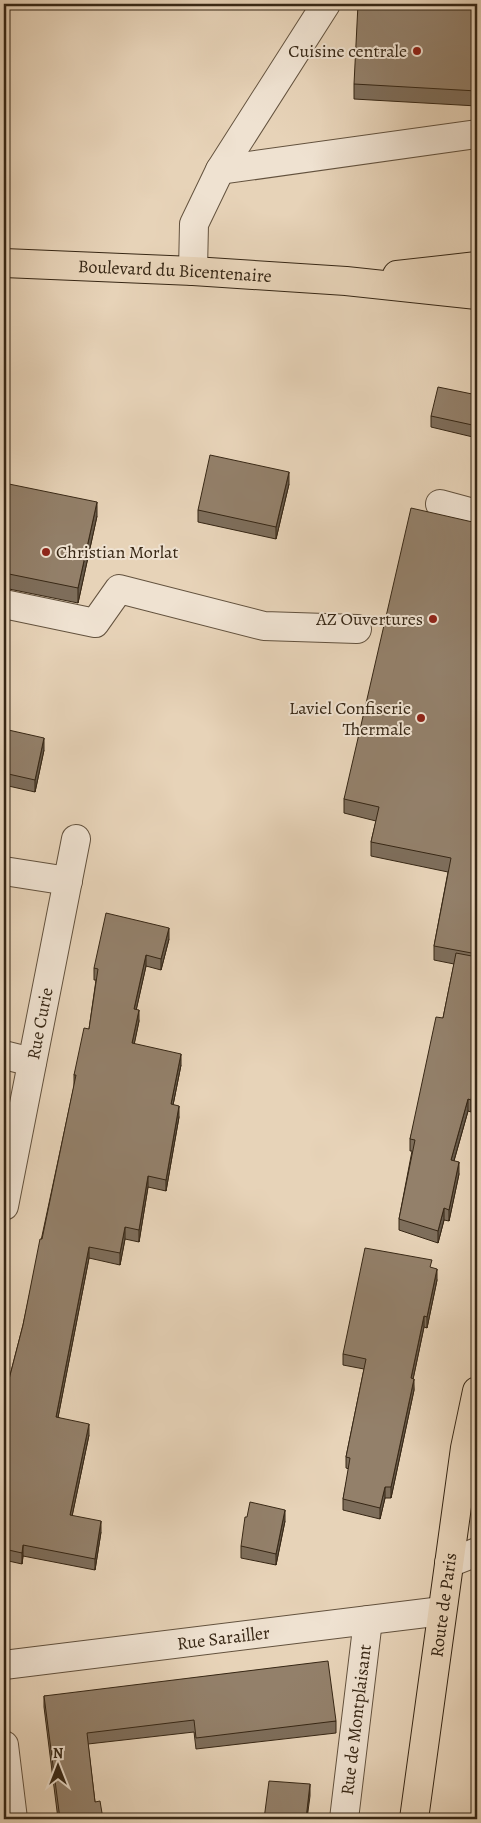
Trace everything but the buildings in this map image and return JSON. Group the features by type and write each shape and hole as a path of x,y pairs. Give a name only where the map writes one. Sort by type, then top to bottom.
{"main road":[{"name":"Boulevard du Bicentenaire","path":"4,263 193,271 346,281 477,295"},
{"name":"Boulevard du Bicentenaire","path":"346,281 477,266"},
{"name":"Route de Paris","path":"414,1819 465,1448 477,1391"}],"street":[{"path":"193,271 194,224 220,170 326,4"},
{"path":"220,170 477,134"},
{"path":"440,504 477,514"},
{"path":"4,604 95,623 119,589 264,626 357,629"},
{"name":"Rue Curie","path":"4,1206 76,839"},
{"path":"4,871 68,881"},
{"path":"4,1055 32,1062"},
{"path":"450,1563 477,1552"},
{"name":"Rue Sarailler","path":"4,1664 442,1611"},
{"name":"Rue de Montplaisant","path":"344,1819 368,1620"},
{"path":"4,1745 12,1819"}],"place":[{"name":"Cuisine centrale","path":"417,51"},
{"name":"Christian Morlat","path":"46,552"},
{"name":"AZ Ouvertures","path":"433,619"},
{"name":"Laviel Confiserie Thermale","path":"421,718"}]}
